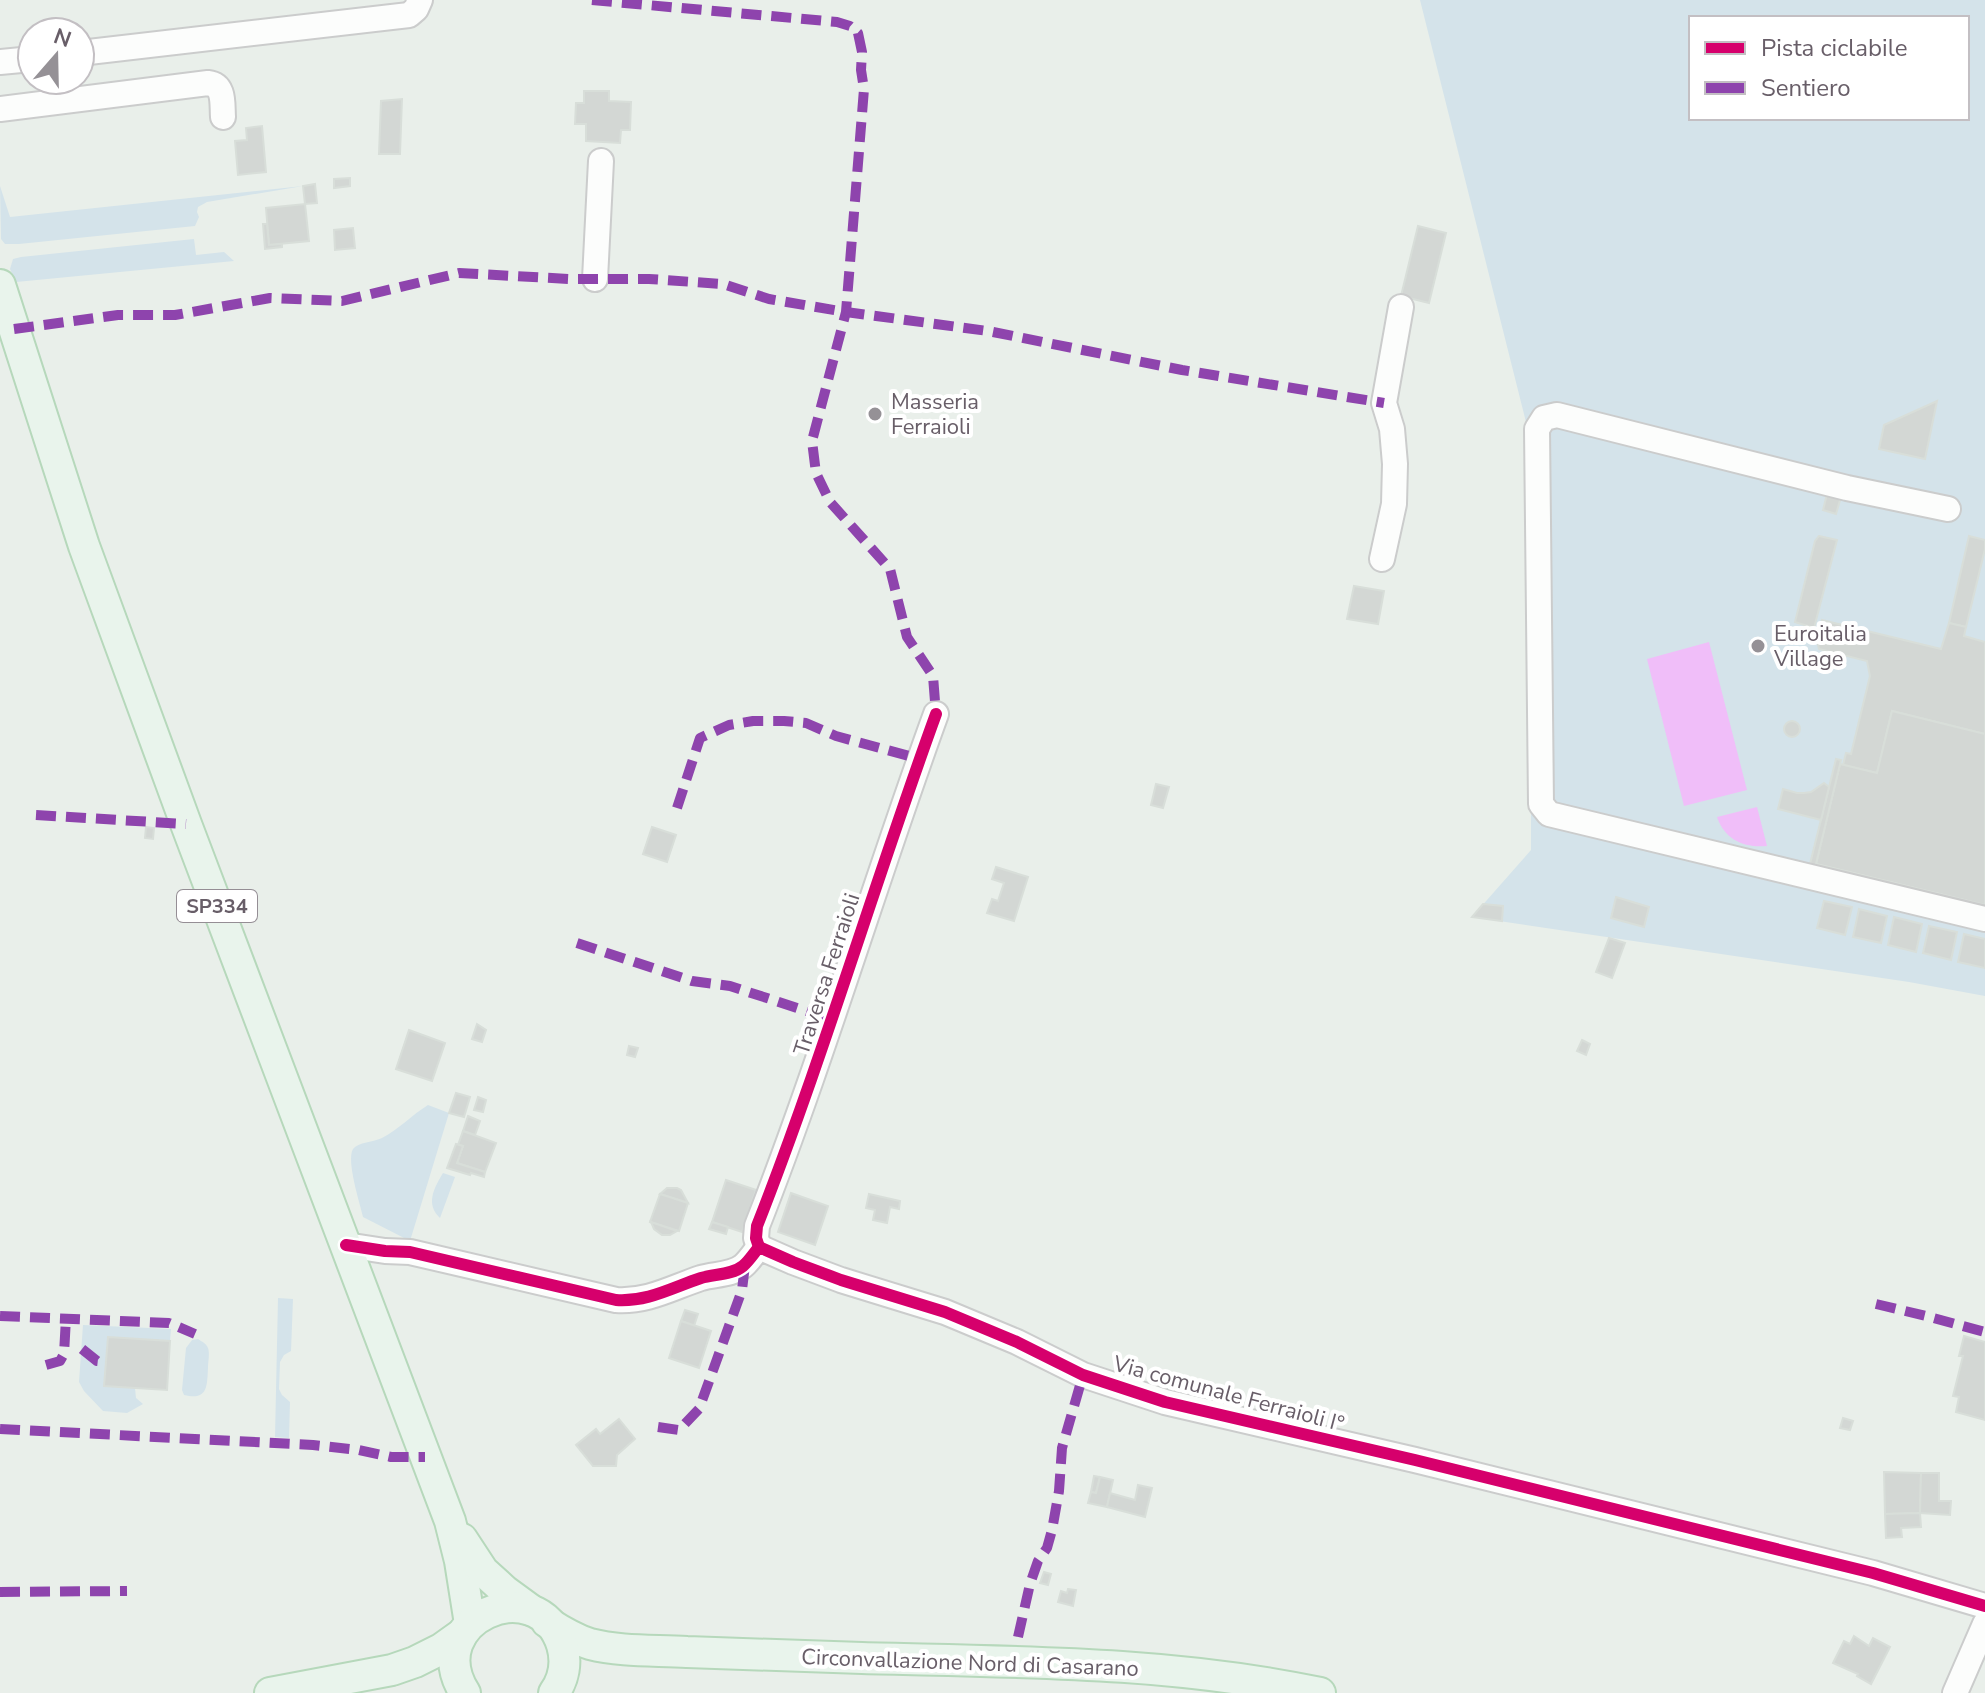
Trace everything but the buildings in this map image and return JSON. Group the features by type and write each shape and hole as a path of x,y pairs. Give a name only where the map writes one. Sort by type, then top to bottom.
{"main road":[{"name":"SP334","path":"0,285 84,546 450,1521"},
{"path":"450,1521 483,1571 505,1591 572,1637 618,1649"},
{"path":"450,1521 460,1561 466,1629 457,1648 455,1662 457,1677 465,1693"},
{"path":"270,1693 392,1670 415,1662 441,1649 487,1612 497,1608 518,1608 542,1618 555,1631 564,1654 564,1666 557,1688"},
{"path":"557,1688 583,1657 618,1649"},
{"name":"Circonvallazione Nord di Casarano","path":"618,1649 1122,1666 1263,1681 1320,1693"},
{"path":"392,1670 421,1677 458,1693"}],"street":[{"path":"96,51 409,15 420,0"},
{"path":"0,109 208,83 220,89 223,117"},
{"path":"595,279 601,161"},
{"path":"1382,559 1394,504 1395,464 1392,429 1384,403 1401,307"},
{"path":"1948,509 1847,488 1557,415 1544,418 1537,429 1541,804 1549,814 1985,919"},
{"name":"Traversa Ferraioli","path":"759,1247 757,1226 800,1115 936,714"},
{"path":"346,1245 410,1252 616,1300 633,1301 703,1277 736,1270 745,1265 759,1247"},
{"name":"Via comunale Ferraioli I°","path":"759,1247 841,1280 945,1312 1017,1342 1083,1375 1165,1402 1415,1460 1858,1570 1985,1606"},
{"path":"1955,1693 1985,1624"}],"shaded area":[{"name":"Euroitalia Village","path":"1420,0 1985,0 1985,996 1472,917 1531,850 1531,442"},
{"path":"0,186 10,217 303,186 207,202 198,207 199,217 195,226 5,244 1,239"},
{"path":"194,239 196,255 224,252 234,261 16,282 10,269 13,259 21,257"},
{"path":"1709,642 1747,790 1684,806 1647,659"},
{"path":"1757,807 1767,846 1751,846 1736,841 1725,832 1717,817"},
{"path":"428,1105 449,1113 410,1241 363,1217 351,1155 355,1147 382,1138"},
{"path":"443,1173 455,1177 440,1218 432,1202"},
{"path":"278,1298 293,1299 291,1351 280,1362 279,1389 290,1402 289,1438 275,1437"},
{"path":"83,1325 171,1329 170,1341 108,1337 104,1386 135,1388 136,1398 143,1404 127,1413 103,1411 84,1391 79,1382"},
{"path":"198,1339 209,1350 205,1390 198,1396 184,1395 186,1348 192,1340"}],"marked path":[{"path":"592,0 837,22 850,26 858,33 864,89 846,312 812,441 816,473 830,502 890,569 907,637 933,676 936,714"},
{"path":"14,329 118,315 175,315 270,298 342,301 459,273 570,279 649,279 723,284 769,299 988,331 1182,370 1384,403"},
{"path":"677,808 700,738 729,725 753,721 806,723 836,736 920,759"},
{"path":"36,815 186,824"},
{"path":"577,943 692,981 730,986 831,1019"},
{"path":"658,1427 679,1430 699,1409 742,1290 745,1265"},
{"path":"1876,1304 1985,1332"},
{"path":"0,1316 169,1323 195,1334"},
{"path":"46,1365 60,1361 64,1354 66,1318"},
{"path":"82,1349 97,1361 106,1362"},
{"path":"1018,1637 1030,1584 1052,1530 1062,1448 1083,1375"},
{"path":"0,1429 313,1445 391,1457 425,1457"},
{"path":"0,1592 127,1591"}],"cycle path":[{"path":"759,1247 757,1226 804,1099 936,714"},
{"path":"346,1245 410,1252 616,1300 649,1297 701,1278 734,1271 745,1264 759,1247 841,1280 945,1312 1017,1342 1083,1375 1165,1402 1873,1573 1985,1606"}],"place":[{"name":"Masseria Ferraioli","path":"875,414"},
{"name":"Euroitalia Village","path":"1758,646"}]}
